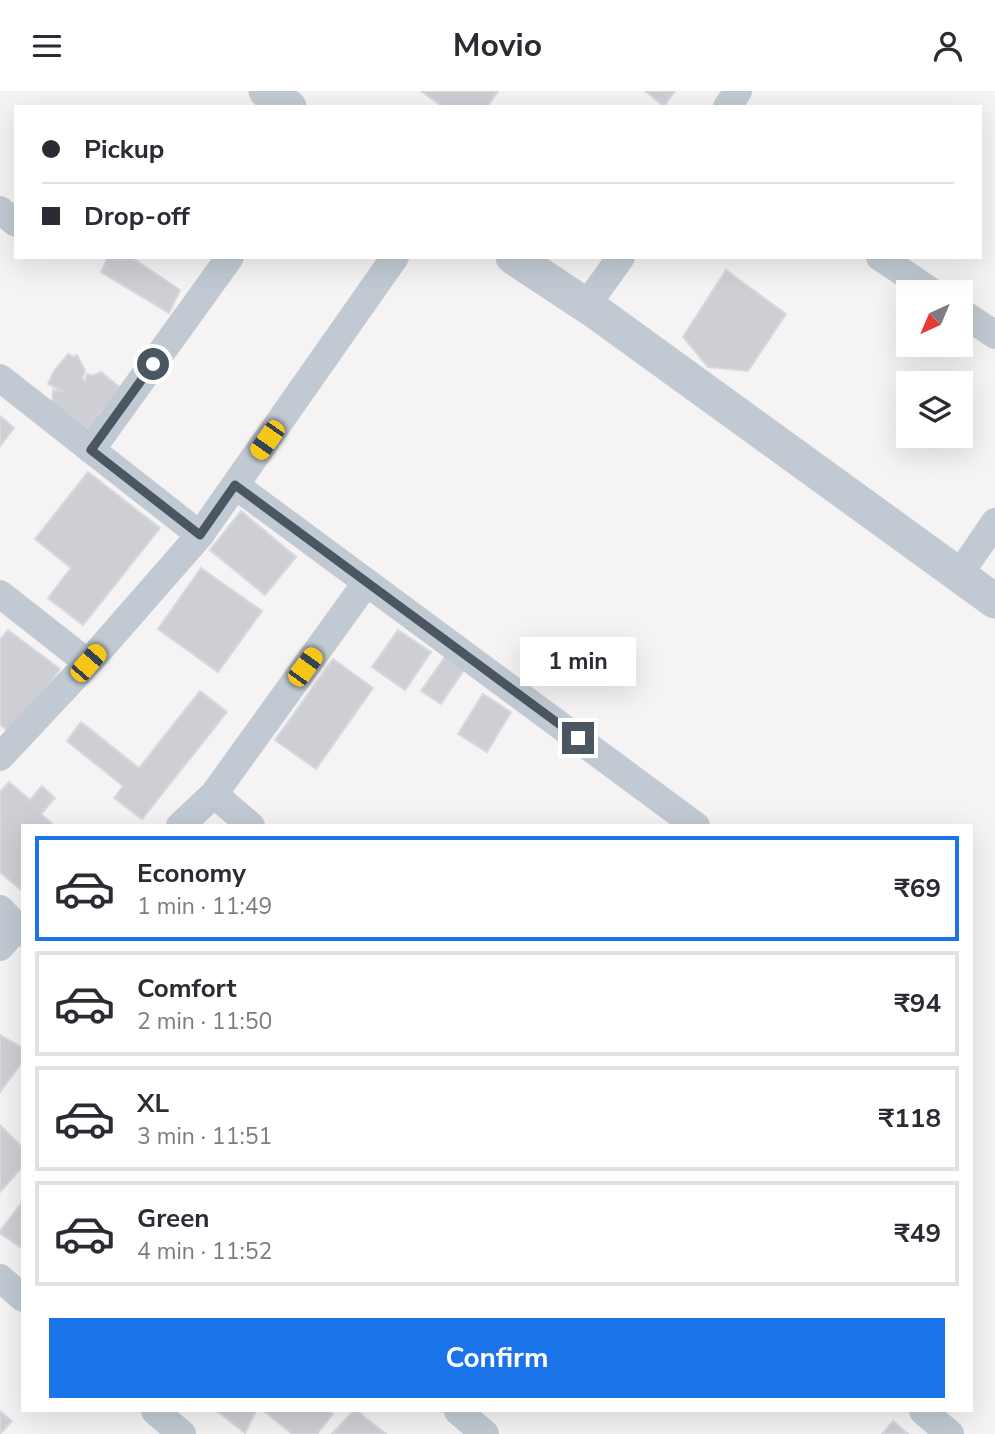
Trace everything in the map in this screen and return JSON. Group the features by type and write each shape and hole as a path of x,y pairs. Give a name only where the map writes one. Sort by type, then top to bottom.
{"street":[{"path":"266,91 286,105"},
{"path":"0,210 14,221"},
{"path":"91,450 229,259"},
{"path":"0,757 88,663 200,535 394,259"},
{"path":"516,259 586,306 995,601"},
{"path":"586,306 620,259"},
{"path":"883,259 914,280"},
{"path":"973,320 995,335"},
{"path":"0,378 200,535"},
{"path":"235,485 693,824"},
{"path":"959,575 995,522"},
{"path":"182,824 214,794 366,583"},
{"path":"0,594 88,663"},
{"path":"214,794 249,824"},
{"path":"0,1278 21,1295"},
{"path":"156,1412 182,1434"},
{"path":"459,1412 485,1434"},
{"path":"924,1412 950,1434"}],"building":[{"path":"421,91 498,91 488,105 440,105"},
{"path":"645,91 675,91 663,105"},
{"path":"107,259 134,259 180,290 169,313 101,272"},
{"path":"726,270 786,314 748,371 708,367 683,337"},
{"path":"68,354 74,357 77,355 85,371 82,379 85,381 87,374 93,376 101,372 123,390 99,414 104,420 93,433 52,404 53,390 64,392 48,384 54,371"},
{"path":"0,416 14,428 0,446"},
{"path":"88,472 160,528 83,625 48,598 71,568 35,539"},
{"path":"241,511 296,557 265,595 210,550"},
{"path":"201,568 262,611 218,672 158,629"},
{"path":"8,630 60,669 13,734 0,725 0,640"},
{"path":"398,630 431,652 405,690 372,667"},
{"path":"445,657 464,670 441,704 421,691"},
{"path":"333,659 373,688 316,769 275,740"},
{"path":"200,691 227,712 142,819 114,798 123,786 67,741 81,722 139,768"},
{"path":"483,694 511,712 487,752 458,734"},
{"path":"9,782 30,800 42,786 55,798 41,814 53,824 21,824 21,890 0,872 0,792"},
{"path":"0,1035 21,1047 21,1064 0,1092"},
{"path":"0,1125 21,1146 21,1168 0,1192"},
{"path":"21,1204 21,1246 0,1231"},
{"path":"0,1411 12,1421 0,1434"},
{"path":"218,1412 256,1412 245,1433"},
{"path":"265,1412 333,1414 317,1434 292,1434"},
{"path":"352,1412 358,1412 386,1434 332,1434"},
{"path":"893,1421 908,1434 882,1434"}],"route":[{"path":"153,364 91,450 200,535 235,485 578,738"}]}
